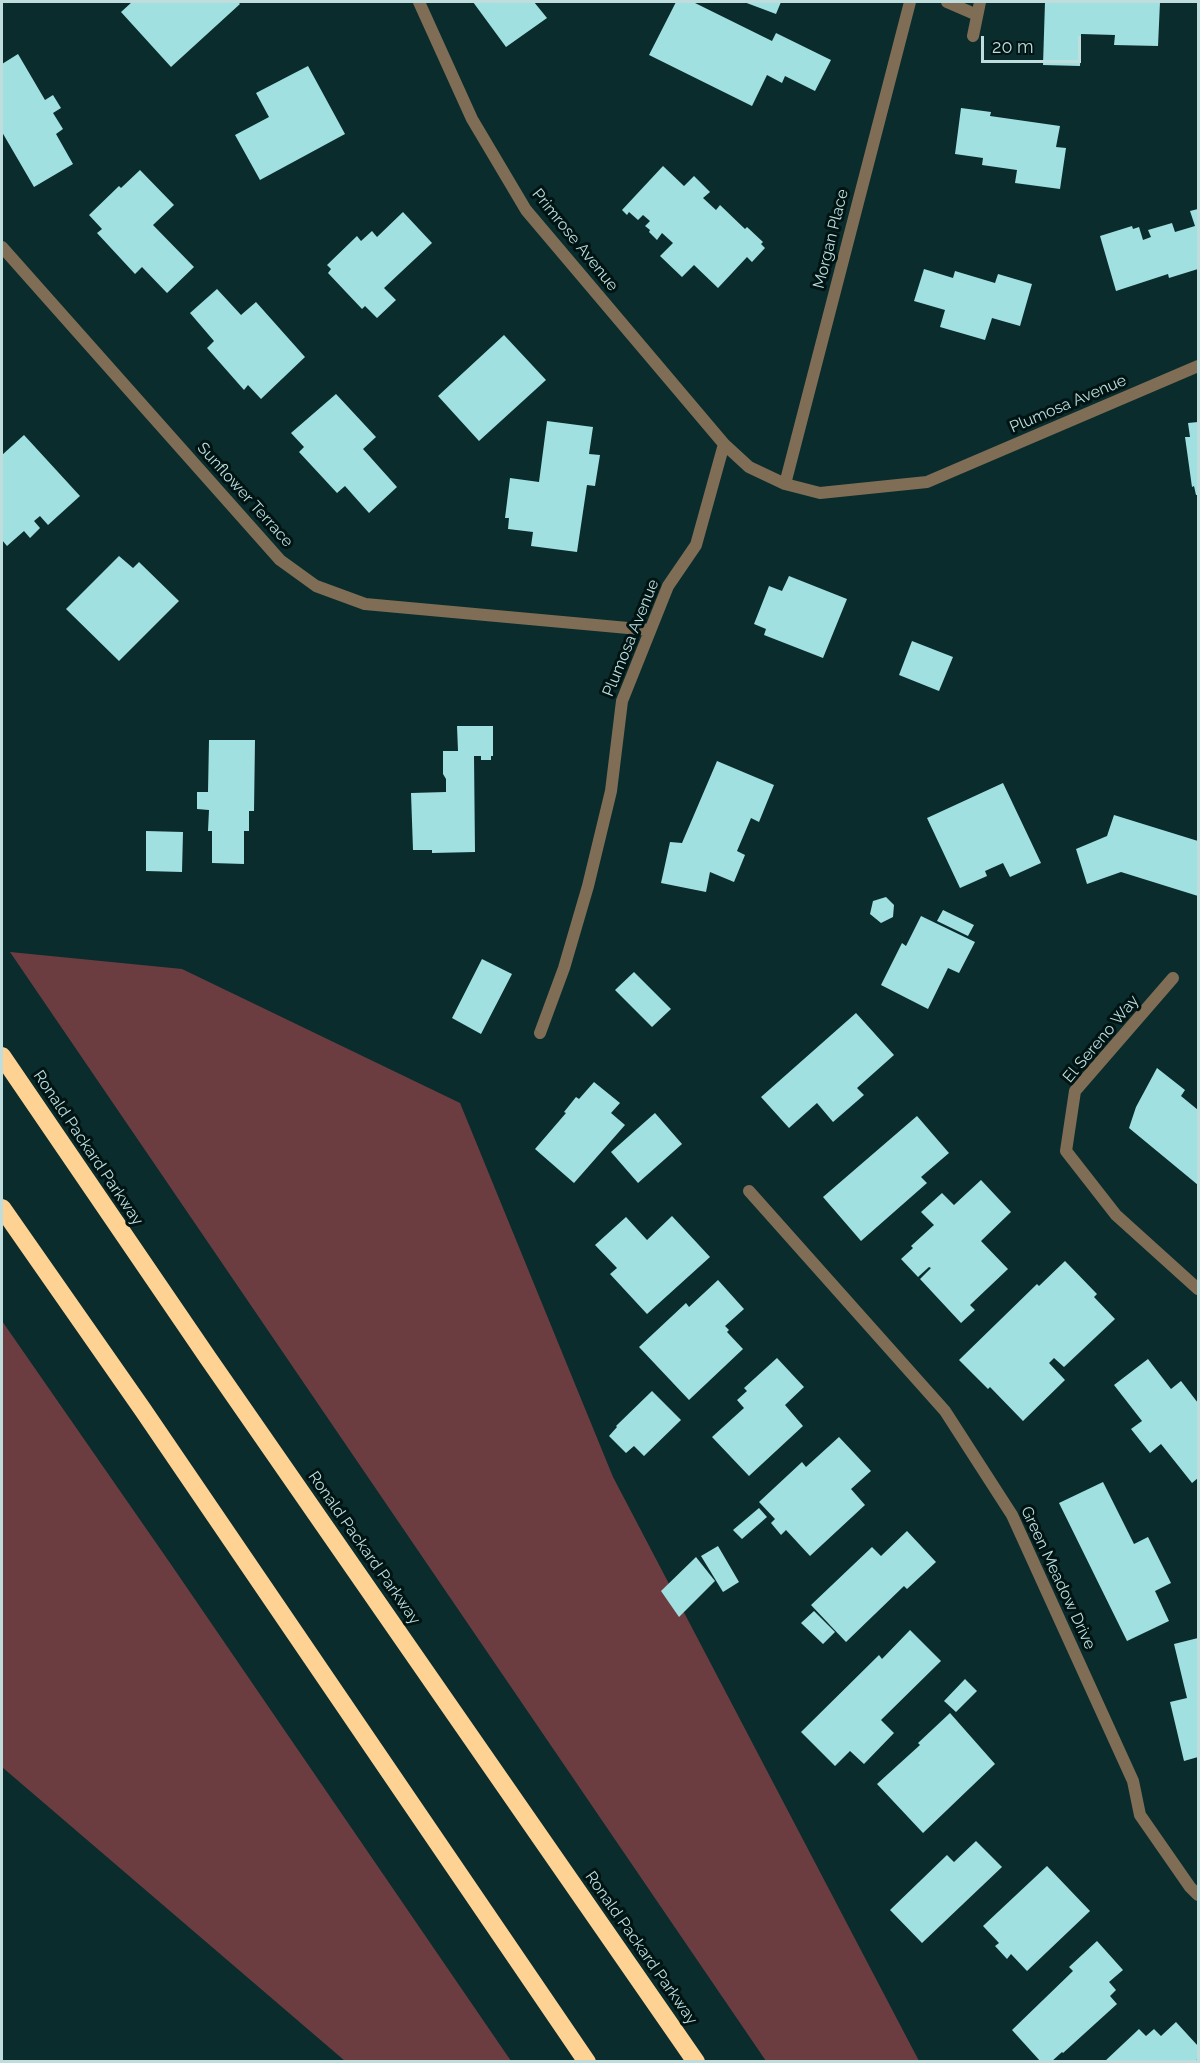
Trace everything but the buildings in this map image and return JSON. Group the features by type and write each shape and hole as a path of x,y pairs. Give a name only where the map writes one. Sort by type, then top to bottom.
{"highway":[{"name":"Ronald Packard Parkway","path":"2,1056 208,1358 696,2061"},
{"path":"2,1208 587,2061"}],"street":[{"name":"Primrose Avenue","path":"419,2 472,119 526,210 724,444"},
{"name":"Morgan Place","path":"785,484 910,2"},
{"path":"947,2 977,15"},
{"path":"973,36 980,2"},
{"name":"Sunflower Terrace","path":"2,247 280,560 316,586 365,604 650,630"},
{"name":"Plumosa Avenue","path":"540,1033 564,968 588,886 611,790 621,701 668,586 696,545 724,444 749,467 785,484 820,493 927,482 1198,366"},
{"name":"El Sereno Way","path":"1173,978 1075,1091 1066,1151 1116,1215 1198,1289"},
{"name":"Green Meadow Drive","path":"749,1191 945,1411 1012,1515 1133,1781 1140,1815 1190,1887 1198,1894"}],"shaded area":[{"path":"10,952 182,969 460,1103 613,1477 919,2061 766,2061"},
{"path":"2,1321 511,2061 345,2061 2,1767"}]}
